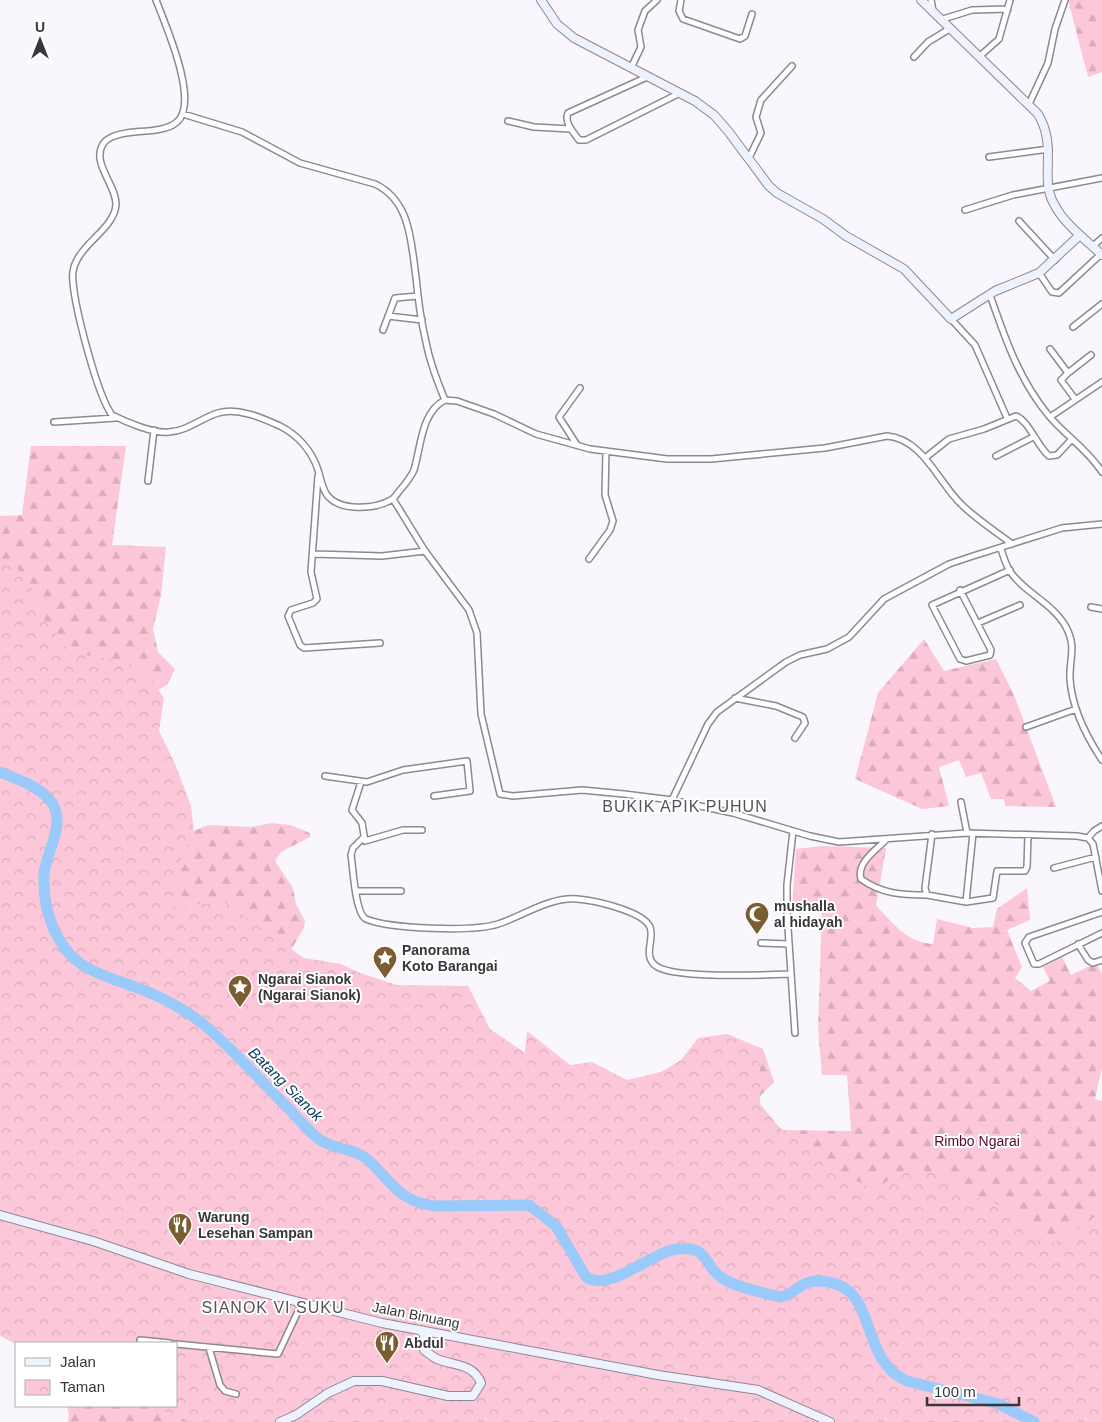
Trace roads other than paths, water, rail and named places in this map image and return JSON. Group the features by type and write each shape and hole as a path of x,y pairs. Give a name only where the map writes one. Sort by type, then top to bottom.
{"street":[{"path":"117,418 107,408 99,390 74,290 73,268 83,250 114,212 115,196 102,166 100,154 102,145 107,140 118,135 174,125 183,114 184,99 179,64 156,0"},
{"path":"541,0 565,32 680,93 714,115 769,186 777,193 823,219 854,241 904,268 975,345 1007,418"},
{"path":"631,68 641,47 638,33 640,23 647,8 656,0"},
{"path":"681,0 679,11 683,18 740,38 745,36 752,14"},
{"path":"921,0 1029,104 1044,123 1049,149 1048,187 1054,205 1101,254 1059,293 1052,292 1039,273"},
{"path":"931,0 933,11"},
{"path":"980,56 999,39 1010,0"},
{"path":"1029,104 1048,63 1055,29 1064,0"},
{"path":"940,20 972,10 1008,9"},
{"path":"914,56 928,42 951,28"},
{"path":"749,158 761,134 756,117 761,100 792,66"},
{"path":"647,77 570,111 566,118 579,140 584,141 680,93"},
{"path":"183,114 242,132 300,163 386,189 394,198 408,225 422,320 433,371 445,400"},
{"path":"508,121 534,127 571,129"},
{"path":"990,156 1049,149"},
{"path":"965,210 1048,187 1102,178"},
{"path":"1019,221 1055,260"},
{"path":"952,318 990,295 1039,273 1055,260 1080,234"},
{"path":"1093,246 1102,238"},
{"path":"990,295 1015,362 1050,417 1102,472"},
{"path":"383,330 395,298 418,296"},
{"path":"1073,327 1102,304"},
{"path":"388,316 422,320"},
{"path":"1050,349 1068,373"},
{"path":"1075,399 1061,380 1091,356"},
{"path":"1050,417 1102,382"},
{"path":"577,445 559,418 580,388"},
{"path":"54,422 117,418 154,430 169,432 182,430 218,413 239,412 286,429 306,447 318,470 324,489 336,502 358,507 374,505 393,499 413,472 418,447 431,412 445,400 457,401 494,414 536,434 577,445 667,459 711,459 825,448 887,436 903,440 924,458 960,503 1012,544"},
{"path":"924,458 949,439 984,429 1007,418 1016,416 1021,418 1033,437 1049,456 1057,455 1072,439"},
{"path":"148,481 154,430"},
{"path":"996,456 1033,437"},
{"path":"589,559 610,530 613,521 605,495 606,451"},
{"path":"318,470 314,554 311,572 317,599 313,603 288,612 300,645 308,648 380,643"},
{"path":"393,499 425,552 461,598 473,619 477,633 481,714 500,794 513,796 582,790 672,800 733,813 838,842 932,834 970,833 1088,838"},
{"path":"672,800 708,724 716,712 800,654 827,648 849,637 869,616 877,604 906,586 949,564 1062,528 1102,524"},
{"path":"1001,549 1010,570 1045,602 1065,626 1073,652 1070,676 1076,709 1084,730 1102,760"},
{"path":"314,554 382,556 425,552"},
{"path":"960,590 978,623 991,653 962,660 931,608 934,602 960,590 1010,570"},
{"path":"978,623 1020,605"},
{"path":"1091,607 1102,609"},
{"path":"735,698 776,706 803,717 805,723 795,738"},
{"path":"1026,727 1076,709"},
{"path":"325,776 361,782 374,781 403,770 467,761 470,791 434,796"},
{"path":"361,782 352,810 362,823 363,838 353,848 351,854 360,914 368,920 398,925 472,928 500,923 551,902 577,899 631,912 646,921 651,934 649,955 651,961 662,969 723,976 791,974"},
{"path":"961,802 970,833 966,902"},
{"path":"1088,838 1102,826"},
{"path":"363,838 368,841 403,830 422,830"},
{"path":"793,831 787,886 795,1033"},
{"path":"927,895 925,888 932,834"},
{"path":"887,839 860,869 861,879 871,886 888,893 927,895 966,902 994,898 997,871 1025,870 1027,867 1028,835"},
{"path":"1088,838 1096,857 1102,891"},
{"path":"1054,868 1096,857"},
{"path":"356,891 401,891"},
{"path":"1102,912 1029,937 1025,943 1031,962 1036,964 1102,933"},
{"path":"761,943 789,944"},
{"path":"1078,944 1088,960 1093,962 1102,960"},
{"name":"Jalan Binuang","path":"0,1215 93,1241 189,1274 302,1303 419,1330 474,1338 658,1375 758,1390 830,1422"},
{"path":"178,1344 278,1354 302,1303"},
{"path":"280,1422 296,1415 328,1393 354,1381 382,1381 448,1396 473,1396 481,1383 478,1376 460,1364 437,1359 424,1350 424,1334 419,1330"},
{"path":"140,1340 160,1342"},
{"path":"209,1348 220,1385 226,1391 236,1394"}],"waterway":[{"name":"Batang Sianok","path":"0,772 39,790 55,808 57,826 44,874 46,906 57,935 75,960 105,976 156,996 195,1018 230,1048 315,1136 324,1143 361,1155 404,1195 423,1204 436,1206 529,1205 556,1226 586,1277 596,1281 618,1276 667,1252 677,1249 688,1249 701,1253 722,1278 750,1289 780,1297 789,1294 806,1283 818,1281 838,1285 852,1294 861,1307 880,1356 891,1370 907,1381 999,1404 1034,1422"}],"place":[{"name":"mushalla al hidayah","path":"757,935"},
{"name":"Panorama Koto Barangai","path":"385,979"},
{"name":"Ngarai Sianok (Ngarai Sianok)","path":"240,1008"},
{"name":"Warung Lesehan Sampan","path":"180,1246"},
{"name":"Abdul","path":"387,1364"}],"district":[{"name":"BUKIK APIK PUHUN","path":"685,806"},
{"name":"SIANOK VI SUKU","path":"273,1307"}],"park label":[{"name":"Rimbo Ngarai","path":"977,1141"}]}
